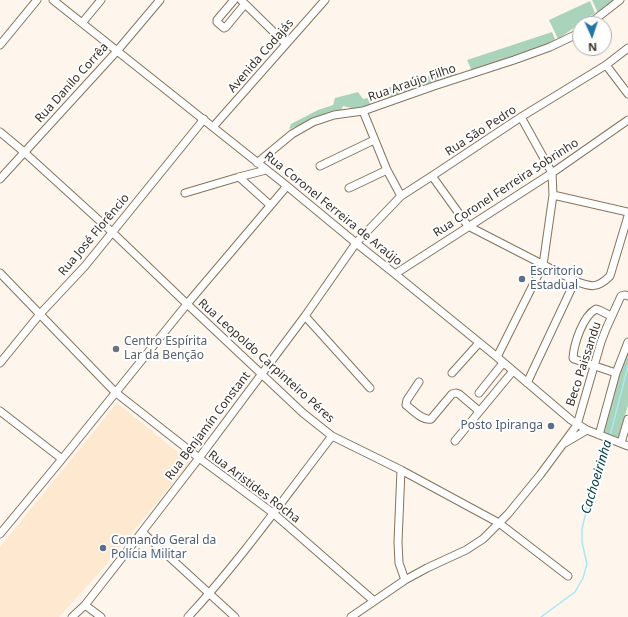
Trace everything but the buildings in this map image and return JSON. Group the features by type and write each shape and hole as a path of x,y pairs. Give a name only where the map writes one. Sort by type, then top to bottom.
{"street":[{"path":"0,45 36,0"},
{"name":"Rua Coronel Ferreira de Araújo","path":"53,0 287,186 577,424 587,430 622,444"},
{"path":"82,24 101,0"},
{"name":"Rua Danilo Corrêa","path":"0,179 117,51 160,0"},
{"path":"234,0 217,20 217,22 224,28 243,2 286,44"},
{"name":"Avenida Codajás","path":"213,127 325,0"},
{"path":"599,16 620,0"},
{"name":"Rua Araújo Filho","path":"257,163 292,134 313,122 334,115 363,111 514,60 550,47 572,36"},
{"name":"Rua São Pedro","path":"356,243 401,196 521,117 606,65 628,48"},
{"path":"606,65 628,94"},
{"path":"363,111 387,170 401,196"},
{"path":"497,357 543,265 553,194 552,173 521,117"},
{"name":"Rua José Florêncio","path":"0,363 40,314 85,266 204,119"},
{"name":"Rua Coronel Ferreira Sobrinho","path":"395,274 552,173 628,120"},
{"name":"Rua Leopoldo Carpinteiro Péres","path":"0,132 112,232 186,304 303,413 332,436 400,470 499,523 568,576"},
{"path":"320,166 374,140"},
{"path":"185,193 266,170"},
{"path":"350,188 387,170"},
{"path":"432,176 468,226 587,286 596,286 604,282 610,276 628,216"},
{"path":"239,177 270,205"},
{"path":"0,532 62,459 186,304 287,186"},
{"path":"553,194 628,212"},
{"name":"Rua Benjamín Constant","path":"72,617 85,605 199,458 305,316 356,243"},
{"name":"Rua Aristides Rocha","path":"0,273 115,392 199,458 273,513 374,601"},
{"path":"527,383 575,281"},
{"name":"Beco Paissandu","path":"350,617 405,580 466,550 483,539 508,514 540,475 577,424 603,335 621,296 628,296"},
{"path":"611,316 599,310 594,310 588,316 578,335 573,358 616,373"},
{"path":"305,316 370,388"},
{"path":"601,436 616,373 628,342"},
{"path":"452,373 479,343"},
{"path":"479,393 503,363"},
{"path":"455,441 479,410 513,371"},
{"path":"419,382 407,400 406,405 424,419 430,419 452,394 456,393 479,410"},
{"path":"0,410 62,459"},
{"path":"622,444 628,419"},
{"path":"563,444 587,430"},
{"path":"188,617 210,593 332,436"},
{"path":"400,470 398,542 399,563 405,580"},
{"path":"142,532 235,617"},
{"path":"85,605 101,617"}],"shaded area":[{"path":"117,403 190,462 98,574 59,617 0,617 0,547"}],"green space":[{"path":"592,0 614,0 598,13"},
{"path":"590,1 595,13 591,16 572,16 572,29 558,39 549,20"},
{"path":"552,32 555,39 552,44 472,71 467,60"},
{"path":"455,69 457,75 387,99 388,88"},
{"path":"358,92 363,99 368,98 371,105 360,110 343,106 341,111 289,129 291,124 318,110 333,105 335,98"},
{"path":"628,345 628,405 618,440 602,435"}],"waterway":[{"name":"Cachoeirinha","path":"610,436 628,366"},
{"name":"Cachoeirinha","path":"541,617 575,592 583,578 587,564 582,542 582,529 592,486 603,463 609,442"}],"place":[{"name":"Escritorio Estadual","path":"522,279"},
{"name":"Centro Espírita Lar da Benção","path":"116,349"},
{"name":"Posto Ipiranga","path":"551,426"},
{"name":"Comando Geral da Polícia Militar","path":"103,548"}]}
